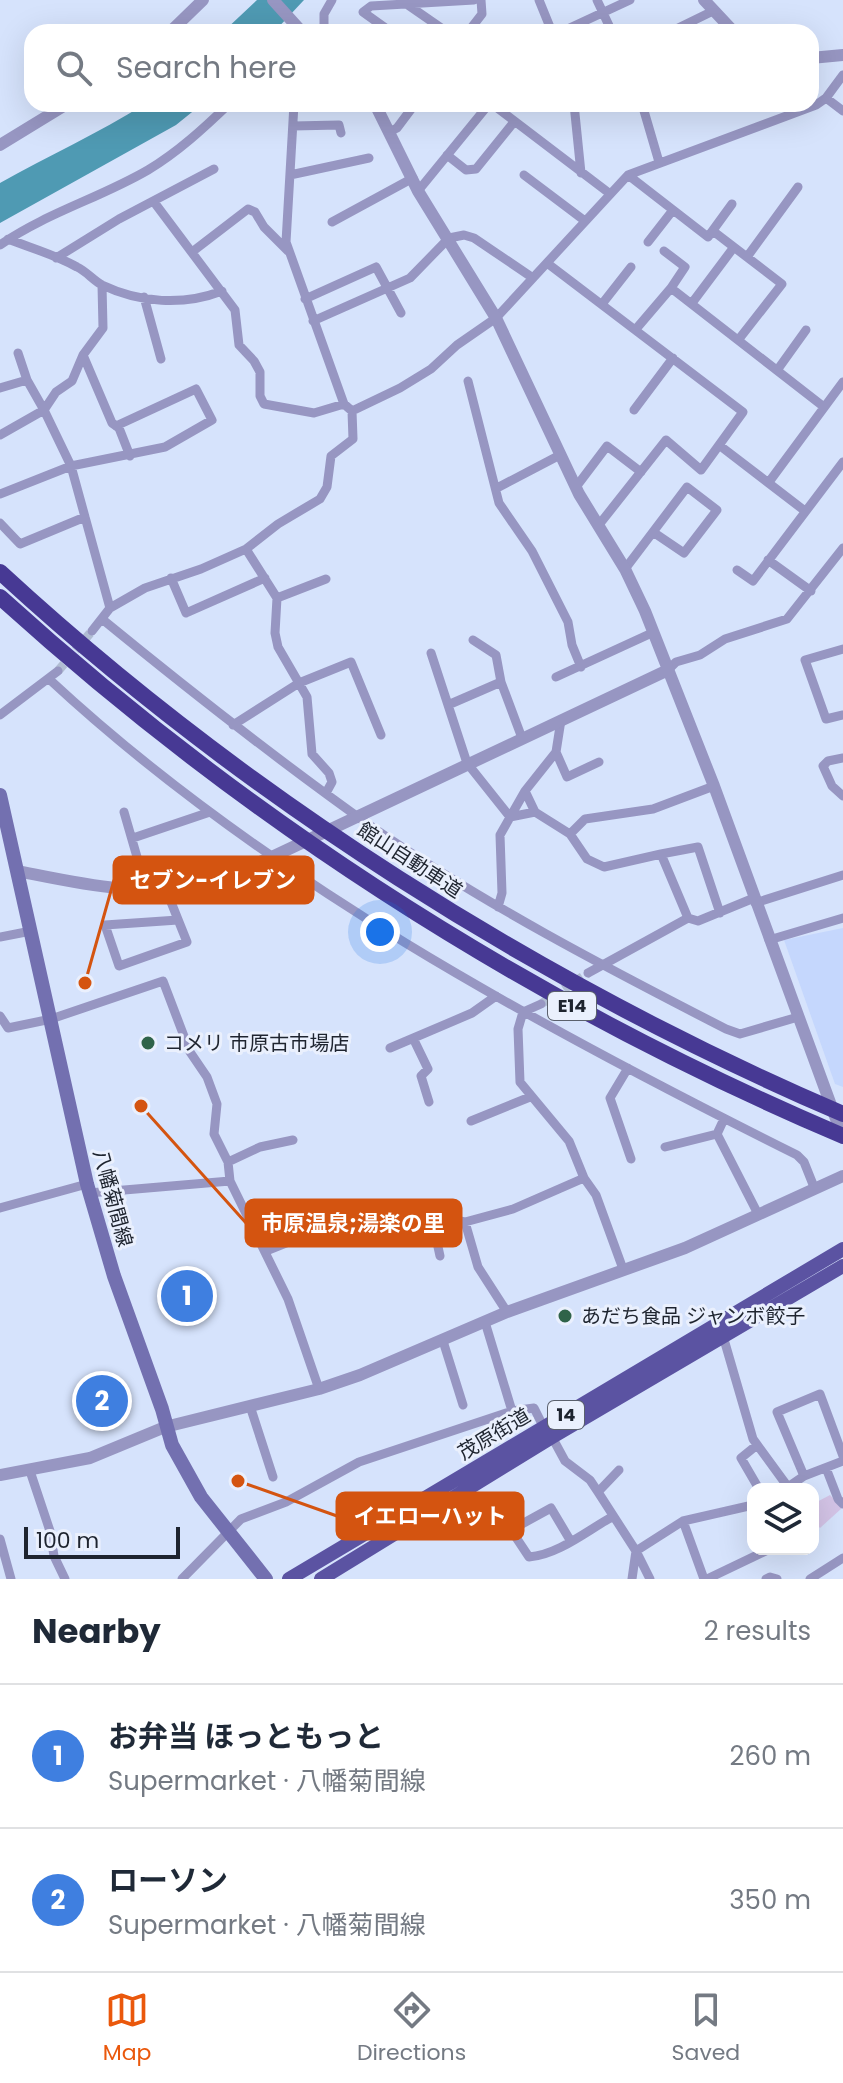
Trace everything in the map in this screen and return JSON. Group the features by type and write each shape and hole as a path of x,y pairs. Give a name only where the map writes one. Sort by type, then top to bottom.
{"highway":[{"name":"館山自動車道","path":"0,572 134,689 216,752 357,850 476,925 601,997 745,1070 843,1114"},
{"name":"館山自動車道","path":"0,597 62,653 161,734 341,865 451,935 610,1027 843,1137"}],"main road":[{"name":"八幡菊間線","path":"0,795 88,1189 114,1276 162,1409 165,1427 201,1497 266,1579"},
{"name":"茂原街道","path":"321,1579 843,1249"},
{"name":"茂原街道","path":"289,1579 843,1266"}],"street":[{"path":"178,24 203,0"},
{"path":"273,0 295,24"},
{"path":"324,24 324,14 332,0"},
{"path":"380,24 363,12 371,6 474,0"},
{"path":"474,24 482,14 481,0"},
{"path":"539,0 549,24"},
{"path":"597,0 608,24"},
{"path":"578,24 630,0"},
{"path":"704,0 726,24"},
{"path":"408,5 435,24"},
{"path":"686,24 713,11"},
{"path":"819,57 843,55"},
{"path":"819,102 826,98 843,75"},
{"path":"826,98 843,111"},
{"path":"0,145 54,112"},
{"path":"4,242 148,170 220,112"},
{"path":"92,631 110,608 145,588 201,569 246,549 278,524 320,499 327,487 331,456 353,439 348,407 288,251 294,112"},
{"path":"379,112 418,191 496,318 576,487 625,569 654,632 843,1137"},
{"path":"389,132 397,128 409,112"},
{"path":"418,191 483,112"},
{"path":"501,112 609,193"},
{"path":"575,112 581,173"},
{"path":"644,112 659,162"},
{"path":"154,202 235,310 239,345 260,372 260,396 264,404 314,413 348,407 400,388 431,369 457,345 496,318 628,175 798,112"},
{"path":"447,155 466,170 476,169 514,122"},
{"path":"293,126 339,125 341,133"},
{"path":"290,175 369,158"},
{"path":"56,258 119,219 214,169"},
{"path":"524,175 585,221"},
{"path":"628,175 708,237 732,204"},
{"path":"332,222 413,178"},
{"path":"747,257 798,187"},
{"path":"192,252 248,209 260,217 264,227 288,251"},
{"path":"648,242 673,210"},
{"path":"713,231 782,284 739,339"},
{"path":"313,321 410,278 449,238 464,235 474,238 533,278"},
{"path":"4,242 78,267 102,285 144,297 190,302 222,291"},
{"path":"692,303 734,247"},
{"path":"636,329 685,267 664,251"},
{"path":"547,263 743,412 701,470 666,440 598,526"},
{"path":"305,299 376,267 401,313"},
{"path":"602,304 631,267"},
{"path":"0,435 44,410 56,392 72,381 83,355 103,328 102,285"},
{"path":"671,288 824,407"},
{"path":"144,297 161,359"},
{"path":"778,369 806,330"},
{"path":"18,353 27,380 71,466 110,608"},
{"path":"83,355 130,456"},
{"path":"634,410 673,358"},
{"path":"0,388 27,380"},
{"path":"468,381 499,503 532,551 568,622 572,645 581,667"},
{"path":"769,482 843,382"},
{"path":"0,494 71,466 165,447 212,420 196,389 116,426"},
{"path":"719,445 805,511"},
{"path":"576,487 607,446 641,472"},
{"path":"497,488 560,455"},
{"path":"737,570 753,581 843,462"},
{"path":"625,569 687,487 717,510 684,553 653,532"},
{"path":"0,523 20,544 85,517"},
{"path":"17,871 95,887 165,887 211,880 274,856 668,670 676,662 700,655 725,639 787,619 843,548"},
{"path":"246,549 277,598 275,633 278,647 307,697 312,754 329,773 332,782 326,793"},
{"path":"768,560 811,591"},
{"path":"171,578 186,613 265,578"},
{"path":"277,598 326,579"},
{"path":"102,619 233,725 326,793 498,907 603,966 726,1029 740,1034 798,1017"},
{"path":"556,677 654,632"},
{"path":"473,640 496,655 501,682 522,738"},
{"path":"843,649 805,660 826,719 843,715"},
{"path":"431,653 467,763 510,817"},
{"path":"233,725 299,683 351,662 381,735"},
{"path":"0,715 58,671"},
{"path":"49,679 105,731 210,812 274,856 425,954 523,1012 797,1155 804,1162 814,1187"},
{"path":"448,705 501,682"},
{"path":"498,907 502,893 500,835 525,791 556,752 561,720"},
{"path":"556,752 567,777 599,762"},
{"path":"843,758 828,761 823,766 832,786 843,796"},
{"path":"570,834 585,819 653,809 714,786"},
{"path":"525,791 535,812 570,834 587,859 604,867 698,847 720,913"},
{"path":"124,812 146,888"},
{"path":"133,838 210,812"},
{"path":"510,817 535,812"},
{"path":"661,854 688,918"},
{"path":"588,973 688,918 698,921 754,900 843,875"},
{"path":"165,887 187,942 119,966 105,925 178,920"},
{"path":"769,940 843,918"},
{"path":"0,937 31,931"},
{"path":"0,1016 8,1028 51,1019 163,981 190,1052 207,1077 217,1104 214,1134 228,1162 230,1181 288,1299 319,1389"},
{"path":"390,1048 472,1013 496,996"},
{"path":"541,1004 523,1012 518,1029 520,1082 569,1141 584,1178 596,1195 623,1269"},
{"path":"413,1038 428,1069 421,1076 429,1102"},
{"path":"628,1068 610,1098 631,1159"},
{"path":"471,1121 530,1097"},
{"path":"717,1134 724,1119"},
{"path":"665,1147 717,1134"},
{"path":"717,1134 758,1214"},
{"path":"228,1162 260,1147 293,1140"},
{"path":"0,1475 90,1458 165,1427 319,1389 360,1375 507,1312 685,1248 843,1176"},
{"path":"266,1251 326,1227 347,1226 395,1215 431,1215 465,1222 513,1209 584,1178"},
{"path":"0,1208 88,1189 230,1181"},
{"path":"431,1215 440,1256"},
{"path":"465,1222 478,1267 507,1312"},
{"path":"485,1322 512,1411"},
{"path":"723,1336 753,1439 783,1483"},
{"path":"443,1341 463,1405"},
{"path":"794,1483 843,1458 820,1394 777,1412 804,1476"},
{"path":"250,1406 273,1477"},
{"path":"182,1579 241,1519 286,1502 359,1462 512,1411 534,1408 565,1461 590,1480 636,1551 650,1579"},
{"path":"756,1483 741,1458 757,1445"},
{"path":"826,1468 843,1504"},
{"path":"598,1492 619,1470"},
{"path":"30,1471 50,1531 54,1556 65,1579"},
{"path":"632,1579 636,1551 683,1521 747,1506"},
{"path":"570,1540 551,1508 511,1530 529,1557 542,1556 612,1517"},
{"path":"683,1521 705,1579 758,1555"},
{"path":"0,1539 11,1579"},
{"path":"810,1579 843,1558"},
{"path":"735,1566 740,1579"},
{"path":"766,1579 777,1579"}],"shaded area":[{"path":"257,0 304,0 282,24 232,24"},
{"path":"132,112 192,112 176,125 0,223 0,183"},
{"path":"843,928 843,1087 835,1084 784,940"},
{"path":"830,1495 842,1508 820,1528 819,1527 819,1501"}],"tunnel":[{"path":"58,671 92,631"},
{"path":"541,1004 588,973"}],"place":[{"name":"セブン-イレブン","path":"85,983"},
{"name":"コメリ 市原古市場店","path":"148,1043"},
{"name":"市原温泉;湯楽の里","path":"141,1106"},
{"name":"お弁当 ほっともっと","path":"187,1296"},
{"name":"あだち食品 ジャンボ餃子","path":"565,1316"},
{"name":"ローソン","path":"102,1401"},
{"name":"イエローハット","path":"238,1481"}]}
